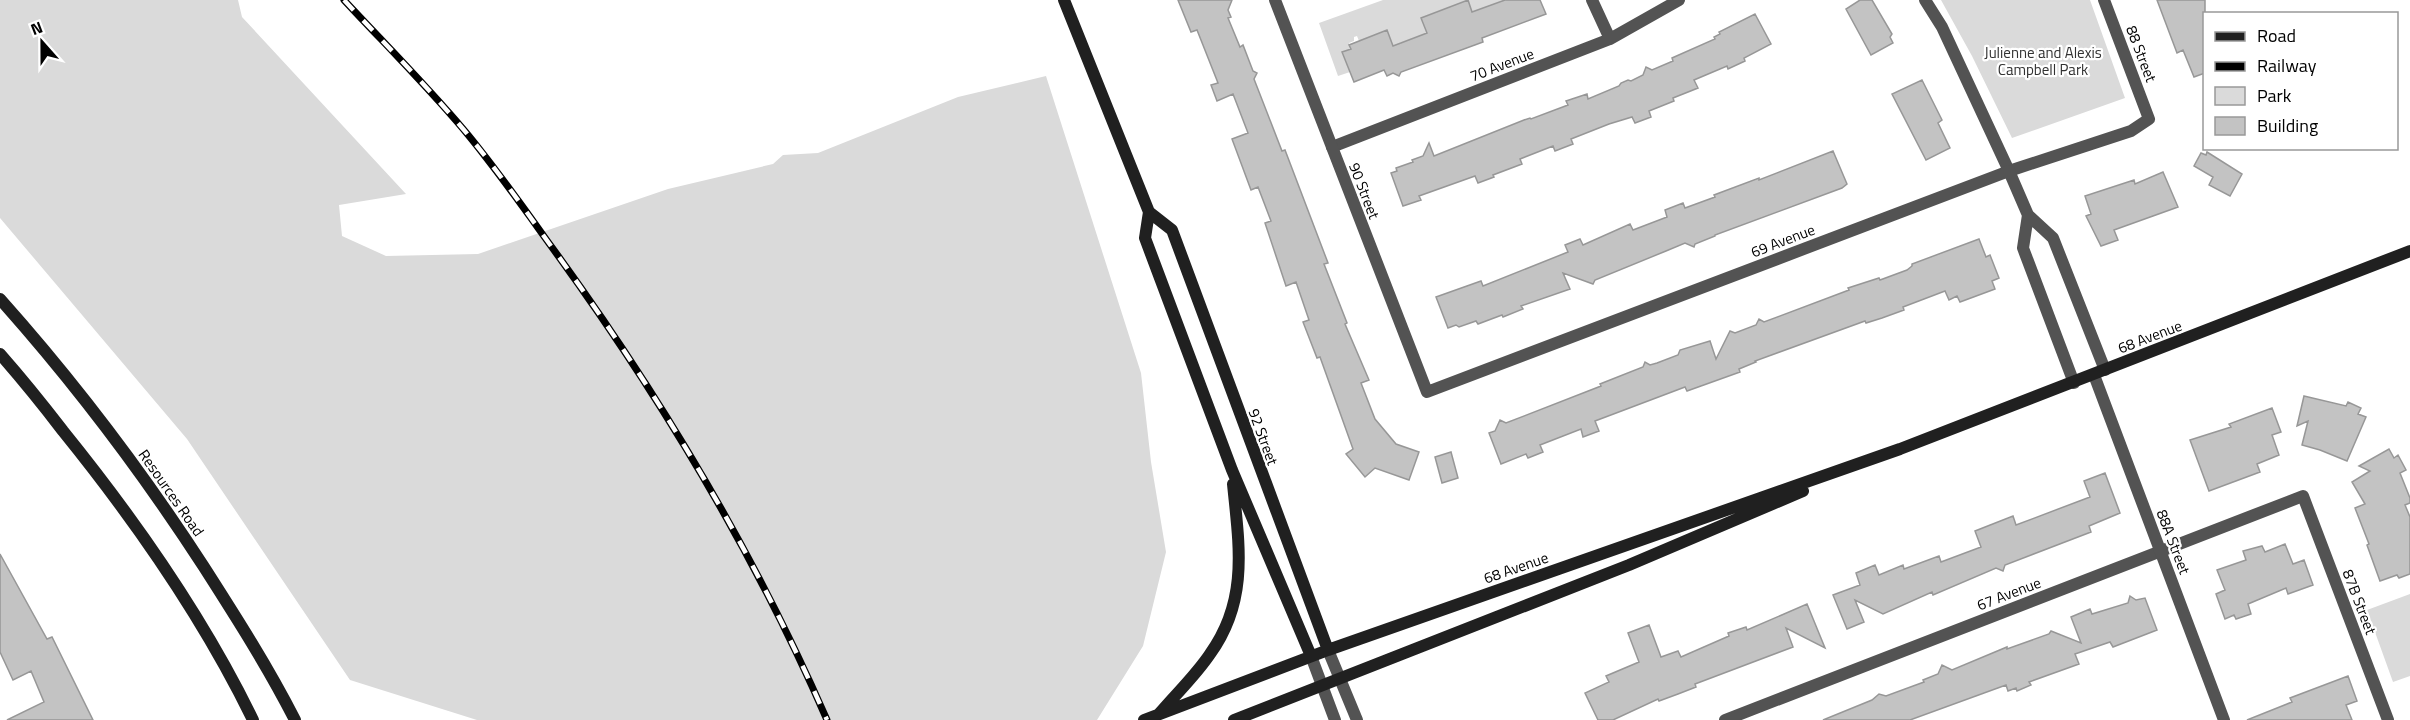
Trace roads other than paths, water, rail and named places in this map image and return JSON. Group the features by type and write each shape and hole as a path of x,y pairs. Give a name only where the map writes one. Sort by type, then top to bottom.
{"main road":[{"path":"1064,0 1149,213 1144,238 1232,470 1311,656"},
{"name":"92 Street","path":"1149,213 1172,230 1328,650"},
{"name":"68 Avenue","path":"1144,720 1311,656 1900,449 2410,251"},
{"name":"Resources Road","path":"0,299 72,384 150,486 246,631 295,720"},
{"path":"0,354 102,478 155,554 204,632 253,720"},
{"name":"68 Avenue","path":"1234,720 1629,566 1900,449"},
{"path":"1158,715 1211,653 1233,612 1239,580 1240,552 1232,470"}],"street":[{"name":"90 Street","path":"1275,0 1427,392"},
{"path":"1592,0 1610,39"},
{"name":"70 Avenue","path":"1332,147 1610,39 1679,0"},
{"name":"88A Street","path":"1925,0 1942,27 2028,215 2054,238 2160,551 2224,720"},
{"name":"88 Street","path":"2104,0 2150,119"},
{"name":"69 Avenue","path":"1427,392 2009,171 2131,131 2150,119"},
{"path":"2028,215 2023,248 2074,383"},
{"name":"67 Avenue","path":"1725,720 2303,496"},
{"name":"87B Street","path":"2303,496 2388,720"},
{"name":"92 Street","path":"1328,650 1340,679"},
{"path":"1311,656 1335,720"},
{"path":"1340,679 1357,720"}],"railway":[{"path":"344,0 435,97 475,144 509,187 591,302 667,417 736,535 799,657 827,720"}],"park label":[{"name":"Julienne and Alexis Campbell Park","path":"2043,62"}]}
